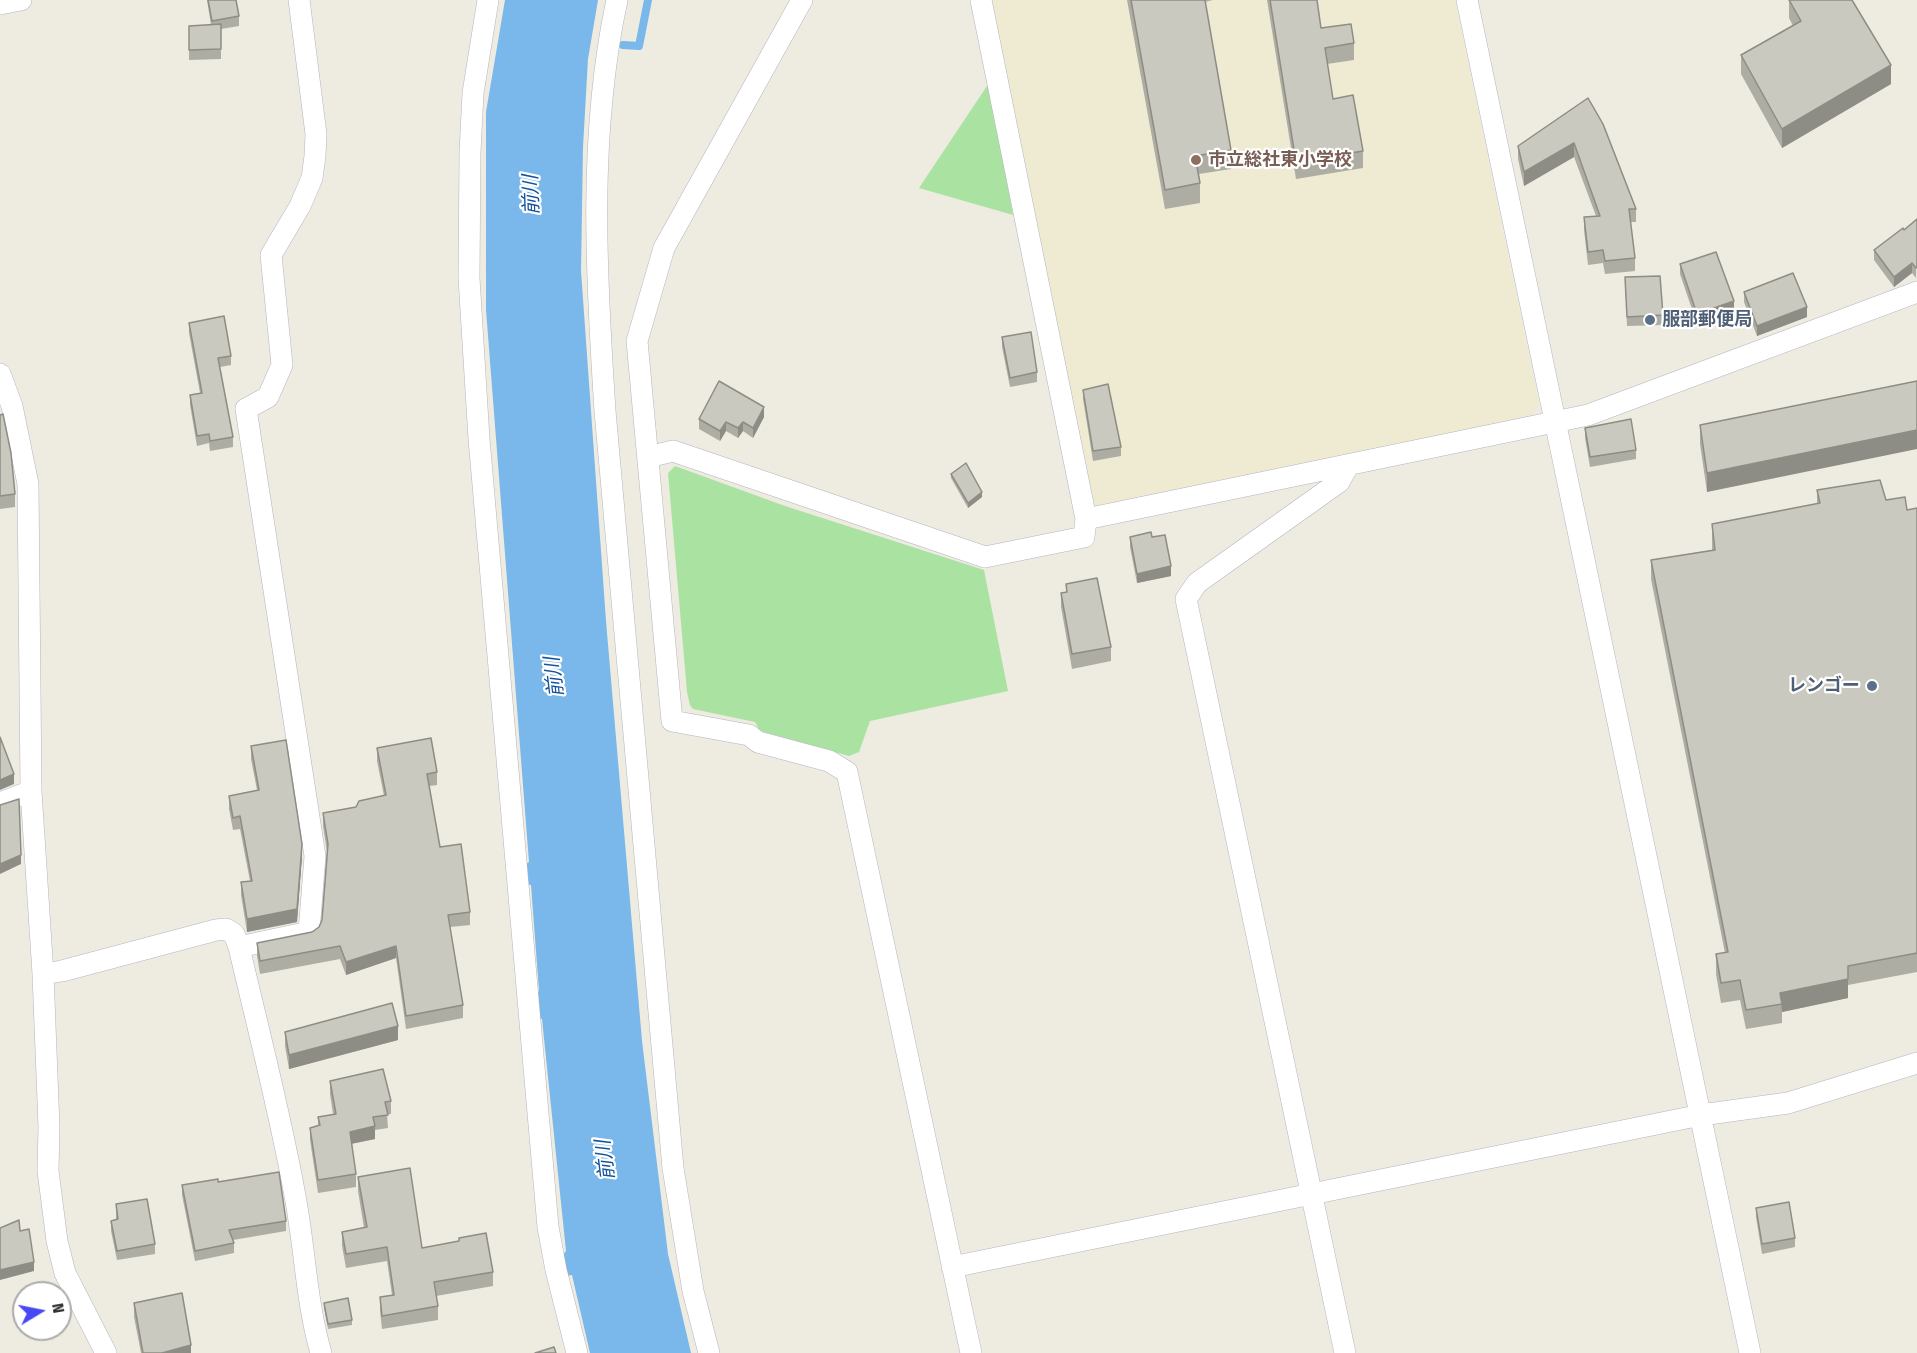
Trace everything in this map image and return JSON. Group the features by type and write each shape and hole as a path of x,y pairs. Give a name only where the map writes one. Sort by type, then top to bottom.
{"street":[{"path":"0,4 21,0"},
{"path":"239,947 309,932 315,856 246,409 268,397 282,365 271,255 300,206 312,178 315,156 316,134 299,0"},
{"path":"488,0 473,93 470,152 469,278 479,439 548,1227 556,1270 577,1353"},
{"path":"617,0 609,34 602,93 597,179 597,302 673,1168 693,1291 709,1353"},
{"path":"802,0 664,248 637,341 672,721 748,735 758,742 829,761 847,772 971,1353"},
{"path":"648,456 673,451 985,557 1084,537 1086,519 981,0"},
{"path":"1467,0 1750,1353"},
{"path":"1086,519 1588,415 1917,292"},
{"path":"0,374 12,406 28,484 31,791 43,974 49,1127 48,1172 57,1241 65,1273 106,1353"},
{"path":"1346,1353 1186,598 1197,583 1339,482 1348,466"},
{"path":"0,803 31,791"},
{"path":"43,974 216,930 226,929 234,934 239,947 296,1197 307,1288 321,1353"},
{"path":"952,1267 1701,1115 1788,1103 1917,1063"}],"shaded area":[{"path":"989,0 1455,0 1539,405 1529,419 1099,509 1091,502"}],"green space":[{"path":"989,83 1013,215 919,188"},
{"path":"675,466 785,506 984,570 1008,691 870,721 859,752 849,756 760,731 755,722 693,709 687,692 668,473"}],"water":[{"name":"前川","path":"505,0 598,0 588,59 583,147 581,271 606,621 642,1041 668,1254 691,1353 590,1353 572,1275 566,1276 563,1255 566,1251 542,1019 539,1019 534,994 539,991 531,885 526,884 524,865 529,862 486,310 486,112"}],"building":[{"path":"208,0 236,0 239,16 212,21"},
{"path":"1131,0 1205,0 1231,150 1195,156 1200,183 1165,190"},
{"path":"1270,0 1317,0 1321,28 1351,24 1354,43 1325,48 1333,99 1353,95 1363,151 1296,162"},
{"path":"1789,0 1852,0 1891,65 1782,129 1741,55 1801,21"},
{"path":"221,24 221,49 189,50 189,26"},
{"path":"1588,98 1603,124 1636,209 1629,209 1635,258 1605,261 1603,250 1588,252 1584,217 1600,216 1574,143 1524,172 1518,146"},
{"path":"1917,219 1917,267 1912,263 1894,277 1874,250"},
{"path":"1716,252 1734,301 1697,314 1680,264"},
{"path":"1793,273 1807,307 1757,326 1744,292"},
{"path":"1660,276 1663,315 1627,317 1625,277"},
{"path":"224,316 231,356 218,358 233,437 210,441 209,434 197,436 190,395 202,393 189,323"},
{"path":"1031,332 1037,372 1010,378 1002,337"},
{"path":"719,381 764,407 753,428 743,422 738,428 726,422 720,431 699,419"},
{"path":"1917,381 1917,430 1707,473 1700,425"},
{"path":"1108,384 1121,447 1093,451 1083,390"},
{"path":"3,414 11,453 15,494 0,496 0,415"},
{"path":"1631,419 1636,450 1590,457 1585,428"},
{"path":"966,463 982,492 968,503 951,474"},
{"path":"1880,480 1886,500 1905,497 1907,510 1917,508 1917,953 1848,966 1848,979 1780,993 1782,1004 1746,1010 1740,980 1721,983 1716,954 1728,952 1651,560 1715,550 1712,524 1820,503 1817,490"},
{"path":"1151,532 1152,537 1165,535 1171,566 1137,574 1130,537"},
{"path":"1097,578 1111,647 1072,654 1061,593 1067,592 1066,584"},
{"path":"0,737 14,774 0,780"},
{"path":"431,738 437,772 427,774 440,847 461,844 470,912 448,915 463,1005 406,1016 396,946 346,962 340,946 260,961 257,943 312,932 319,927 322,920 328,844 323,813 356,807 359,801 386,795 377,748"},
{"path":"286,740 302,844 297,909 247,919 241,882 252,881 240,816 233,818 229,796 259,790 251,746"},
{"path":"19,799 21,855 0,864 0,805"},
{"path":"392,1003 398,1026 289,1055 285,1032"},
{"path":"383,1069 391,1101 385,1102 388,1115 373,1117 375,1126 350,1132 356,1174 318,1180 310,1128 320,1125 318,1117 336,1114 330,1081"},
{"path":"410,1168 422,1248 486,1233 493,1272 434,1282 438,1306 382,1316 380,1297 394,1295 387,1247 346,1254 342,1232 367,1227 358,1177"},
{"path":"279,1172 286,1221 229,1230 234,1243 195,1251 182,1185 218,1179 218,1182"},
{"path":"147,1199 155,1244 117,1251 111,1221 118,1219 116,1204"},
{"path":"1789,1202 1795,1238 1762,1244 1756,1208"},
{"path":"19,1220 20,1231 29,1229 34,1262 0,1270 0,1228"},
{"path":"182,1293 191,1345 162,1353 143,1353 134,1303"},
{"path":"348,1298 352,1320 328,1324 324,1303"},
{"path":"554,1347 556,1353 535,1353"}],"waterway":[{"path":"623,45 639,46 648,0"}],"place":[{"name":"市立総社東小学校","path":"1196,160"},
{"name":"服部郵便局","path":"1650,320"},
{"name":"レンゴー","path":"1872,686"}]}
